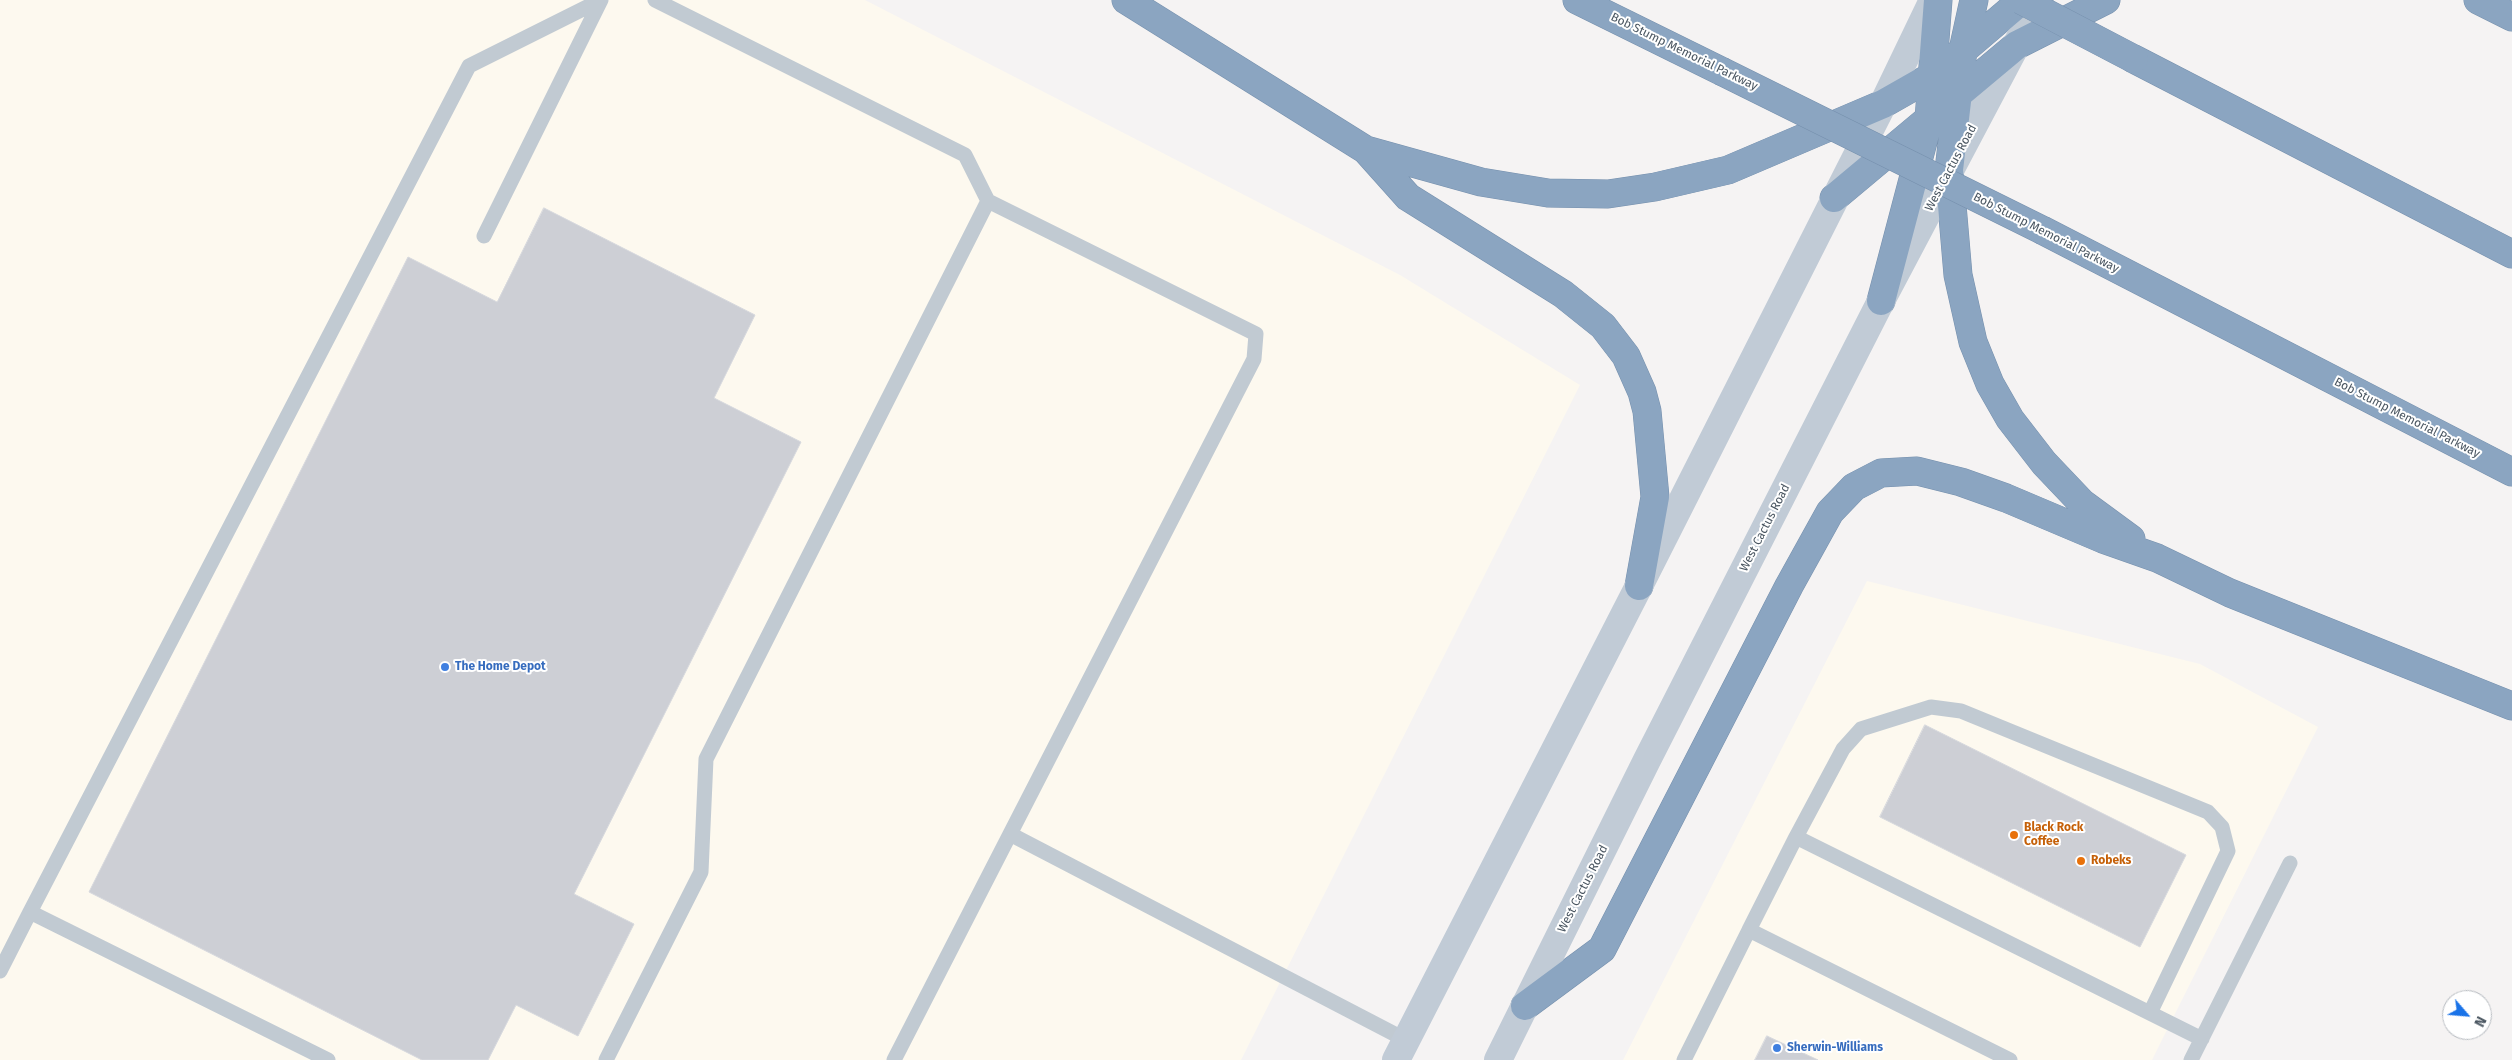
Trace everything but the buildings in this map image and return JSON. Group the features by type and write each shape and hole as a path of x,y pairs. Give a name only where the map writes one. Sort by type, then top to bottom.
{"highway":[{"path":"1126,0 1366,150 1408,197 1563,294 1603,326 1626,356 1642,392 1647,411 1655,497 1639,586"},
{"name":"Bob Stump Memorial Parkway","path":"1577,0 2044,231 2512,472"},
{"path":"1881,301 1929,119 1934,75 1938,0"},
{"path":"1974,0 1963,50 1960,94 1949,170 1958,275 1973,342 1990,384 2010,419 2038,456 2082,503 2157,558"},
{"path":"1366,150 1481,182 1548,193 1608,194 1655,187 1728,170 1883,104 1934,75 2021,0 2512,254"},
{"path":"1834,198 2017,45 2106,0"},
{"path":"2478,0 2512,17"},
{"path":"1525,1006 1602,949 1789,586 1830,512 1854,487 1880,473 1917,471 1961,482 2157,558 2230,592 2512,706"}],"main road":[{"path":"1401,1050 1639,586 1883,104 1933,0"},
{"name":"West Cactus Road","path":"1498,1060 1647,760 1881,301 2040,0"}],"lane":[{"path":"484,236 601,0"},
{"path":"0,971 469,66 601,0"},
{"path":"654,0 966,155 988,201 1256,334 1254,359 894,1060"},
{"path":"606,1060 701,872 706,759 988,201"},
{"path":"1684,1060 1796,837 1843,749 1861,729 1930,707 1961,711 2208,812 2222,827 2228,851 2150,1013"},
{"path":"1010,834 1401,1050"},
{"path":"1796,837 2202,1039"},
{"path":"2191,1060 2290,863"},
{"path":"30,912 328,1060"},
{"path":"1749,930 2010,1060"}],"shaded area":[{"path":"0,0 865,0 1400,275 1580,385 1241,1060 0,1060"},
{"path":"1867,581 2200,664 2318,727 2152,1060 1623,1060"}],"place":[{"name":"The Home Depot","path":"445,667"},
{"name":"Black Rock Coffee","path":"2014,835"},
{"name":"Robeks","path":"2081,861"},
{"name":"Sherwin-Williams","path":"1777,1048"}]}
